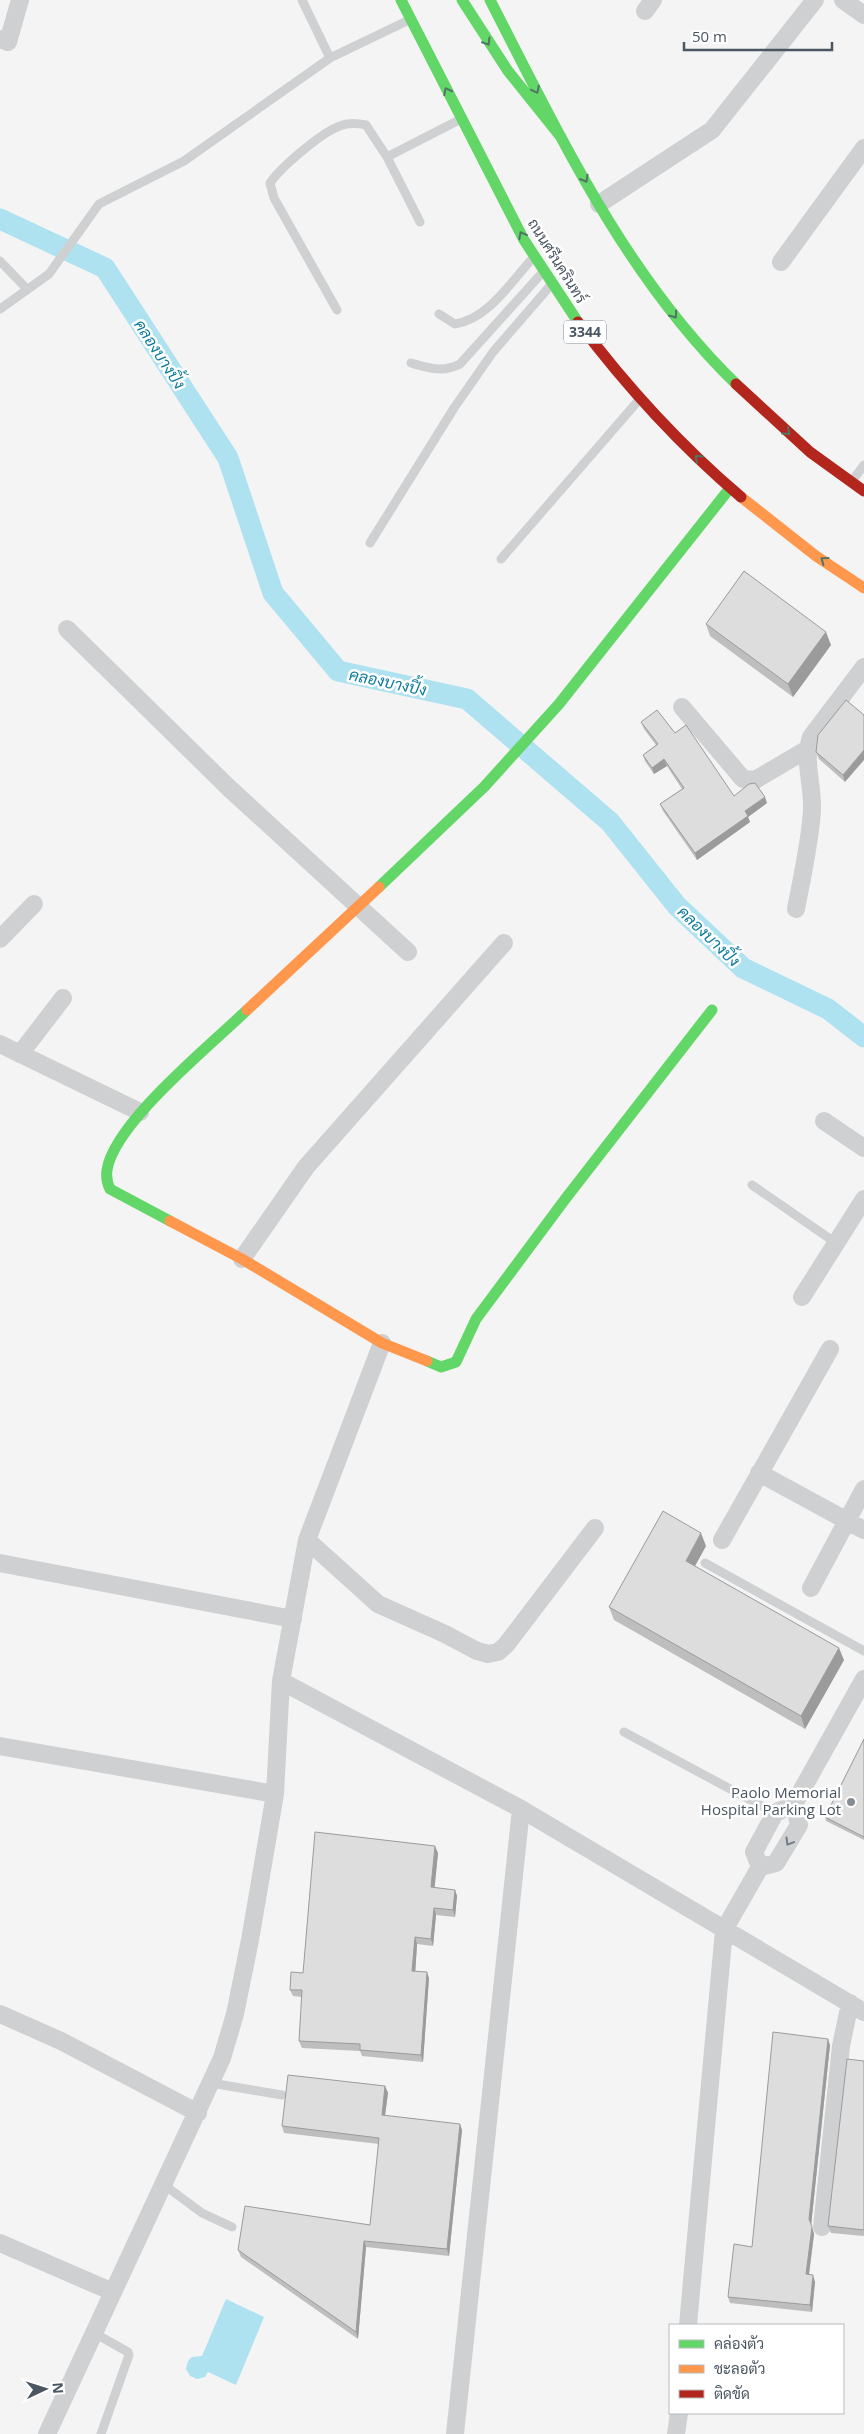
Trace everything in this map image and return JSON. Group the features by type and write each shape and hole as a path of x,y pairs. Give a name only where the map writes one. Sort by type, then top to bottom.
{"main road":[{"name":"ถนนศรีนครินทร์","path":"401,0 534,257 584,331 640,398 730,488 795,539 864,588"},
{"path":"462,0 492,50 519,87 560,137"},
{"path":"490,0 560,137 599,204 630,254 679,323 725,373 775,421 815,456 850,483 864,491"},
{"path":"712,1010 566,1198 476,1319 456,1362 450,1366 441,1367 382,1343 242,1259 110,1189 105,1182 105,1173 110,1160 140,1112 484,787 559,704 730,488"}],"street":[{"path":"0,39 8,42 20,0"},
{"path":"599,204 712,130 815,0"},
{"path":"843,0 864,15"},
{"path":"781,262 864,148"},
{"path":"67,629 229,788 408,952"},
{"path":"796,909 812,813 813,793 806,750 811,737 864,667"},
{"path":"682,707 743,779 755,780 806,750"},
{"path":"0,939 34,904"},
{"path":"242,1259 306,1167 504,943"},
{"path":"20,1054 63,998"},
{"path":"0,1044 140,1112"},
{"path":"824,1121 864,1148"},
{"path":"802,1297 864,1199"},
{"path":"47,2434 198,2114 222,2058 235,2014 250,1940 275,1794 281,1681 307,1540 382,1343"},
{"path":"722,1540 830,1349"},
{"path":"759,1473 864,1530"},
{"path":"811,1588 864,1489"},
{"path":"307,1540 378,1604 446,1634 477,1651 488,1654 498,1652 506,1645 595,1528"},
{"path":"0,1562 293,1618"},
{"path":"760,1867 754,1852 775,1812 794,1804 864,1679"},
{"path":"281,1681 521,1809 857,2007 842,2039 822,2227"},
{"path":"0,1746 275,1794"},
{"path":"688,2324 724,1930 760,1867 776,1863 799,1825 794,1804"},
{"path":"455,2434 521,1809"},
{"path":"0,2014 61,2041 198,2114"},
{"path":"0,2243 113,2292"},
{"path":"676,2434 679,2414"}],"lane":[{"path":"302,0 330,58"},
{"path":"0,309 26,288 49,274 99,204 184,161 330,58 411,20"},
{"path":"387,158 462,118"},
{"path":"337,310 274,198 270,183 308,146 338,126 355,122 366,126 387,158 420,222"},
{"path":"439,314 455,324 472,319 486,309 534,257"},
{"path":"0,261 26,288"},
{"path":"410,363 438,370 452,368 460,364 544,271"},
{"path":"370,543 454,408 494,352 552,284"},
{"path":"501,559 640,398"},
{"path":"850,483 864,465"},
{"path":"752,1184 836,1243"},
{"path":"705,1563 864,1651"},
{"path":"624,1732 775,1812"},
{"path":"211,2083 282,2095"},
{"path":"164,2184 202,2213 232,2227"},
{"path":"94,2333 128,2352 129,2355 101,2434"}],"water":[{"path":"226,2299 264,2317 236,2385 208,2372 205,2377 197,2379 190,2376 186,2369 188,2361 192,2357 202,2356"}],"building":[{"path":"744,571 826,632 788,684 706,624"},
{"path":"846,700 864,715 864,750 843,775 816,752 818,735"},
{"path":"657,710 675,733 686,725 734,796 749,784 755,783 765,797 745,811 748,816 695,853 660,804 684,788 664,759 652,768 643,755 658,744 641,722"},
{"path":"663,1511 701,1533 686,1561 839,1648 801,1716 609,1607"},
{"path":"864,1739 864,1837 825,1817"},
{"path":"315,1832 435,1846 431,1887 455,1890 453,1910 434,1908 431,1939 415,1937 412,1971 427,1972 421,2055 360,2050 360,2044 299,2041 302,1990 290,1990 291,1972 303,1973"},
{"path":"773,2032 828,2039 809,2219 812,2227 806,2274 813,2275 810,2305 728,2297 734,2244 752,2247"},
{"path":"847,2059 864,2061 864,2230 828,2226"},
{"path":"288,2075 385,2086 382,2115 460,2124 447,2249 364,2241 356,2332 238,2250 245,2206 370,2225 379,2138 282,2126"}],"waterway":[{"name":"คลองบางปิ้ง","path":"0,219 105,268 228,458 273,593 338,671 467,699 610,822 677,906 743,968 828,1009 864,1037"}],"traffic: fast":[{"path":"401,0 524,240 578,322"},
{"path":"462,0 508,71 561,137"},
{"path":"490,0 569,153 628,251 661,298 696,342 736,384"},
{"path":"379,887 484,787 559,704 730,488"},
{"path":"170,1221 110,1189 107,1180 107,1170 114,1151 127,1130 145,1108 247,1010"},
{"path":"427,1361 441,1367 456,1362 476,1319 566,1198 712,1010"}],"traffic: slow":[{"path":"741,497 816,556 864,588"},
{"path":"247,1010 379,887"},
{"path":"170,1221 242,1259 382,1343 427,1361"}],"traffic: jam":[{"path":"578,322 615,369 675,436 741,497"},
{"path":"736,384 810,452 864,491"}],"place":[{"name":"Paolo Memorial Hospital Parking Lot","path":"851,1802"}]}
